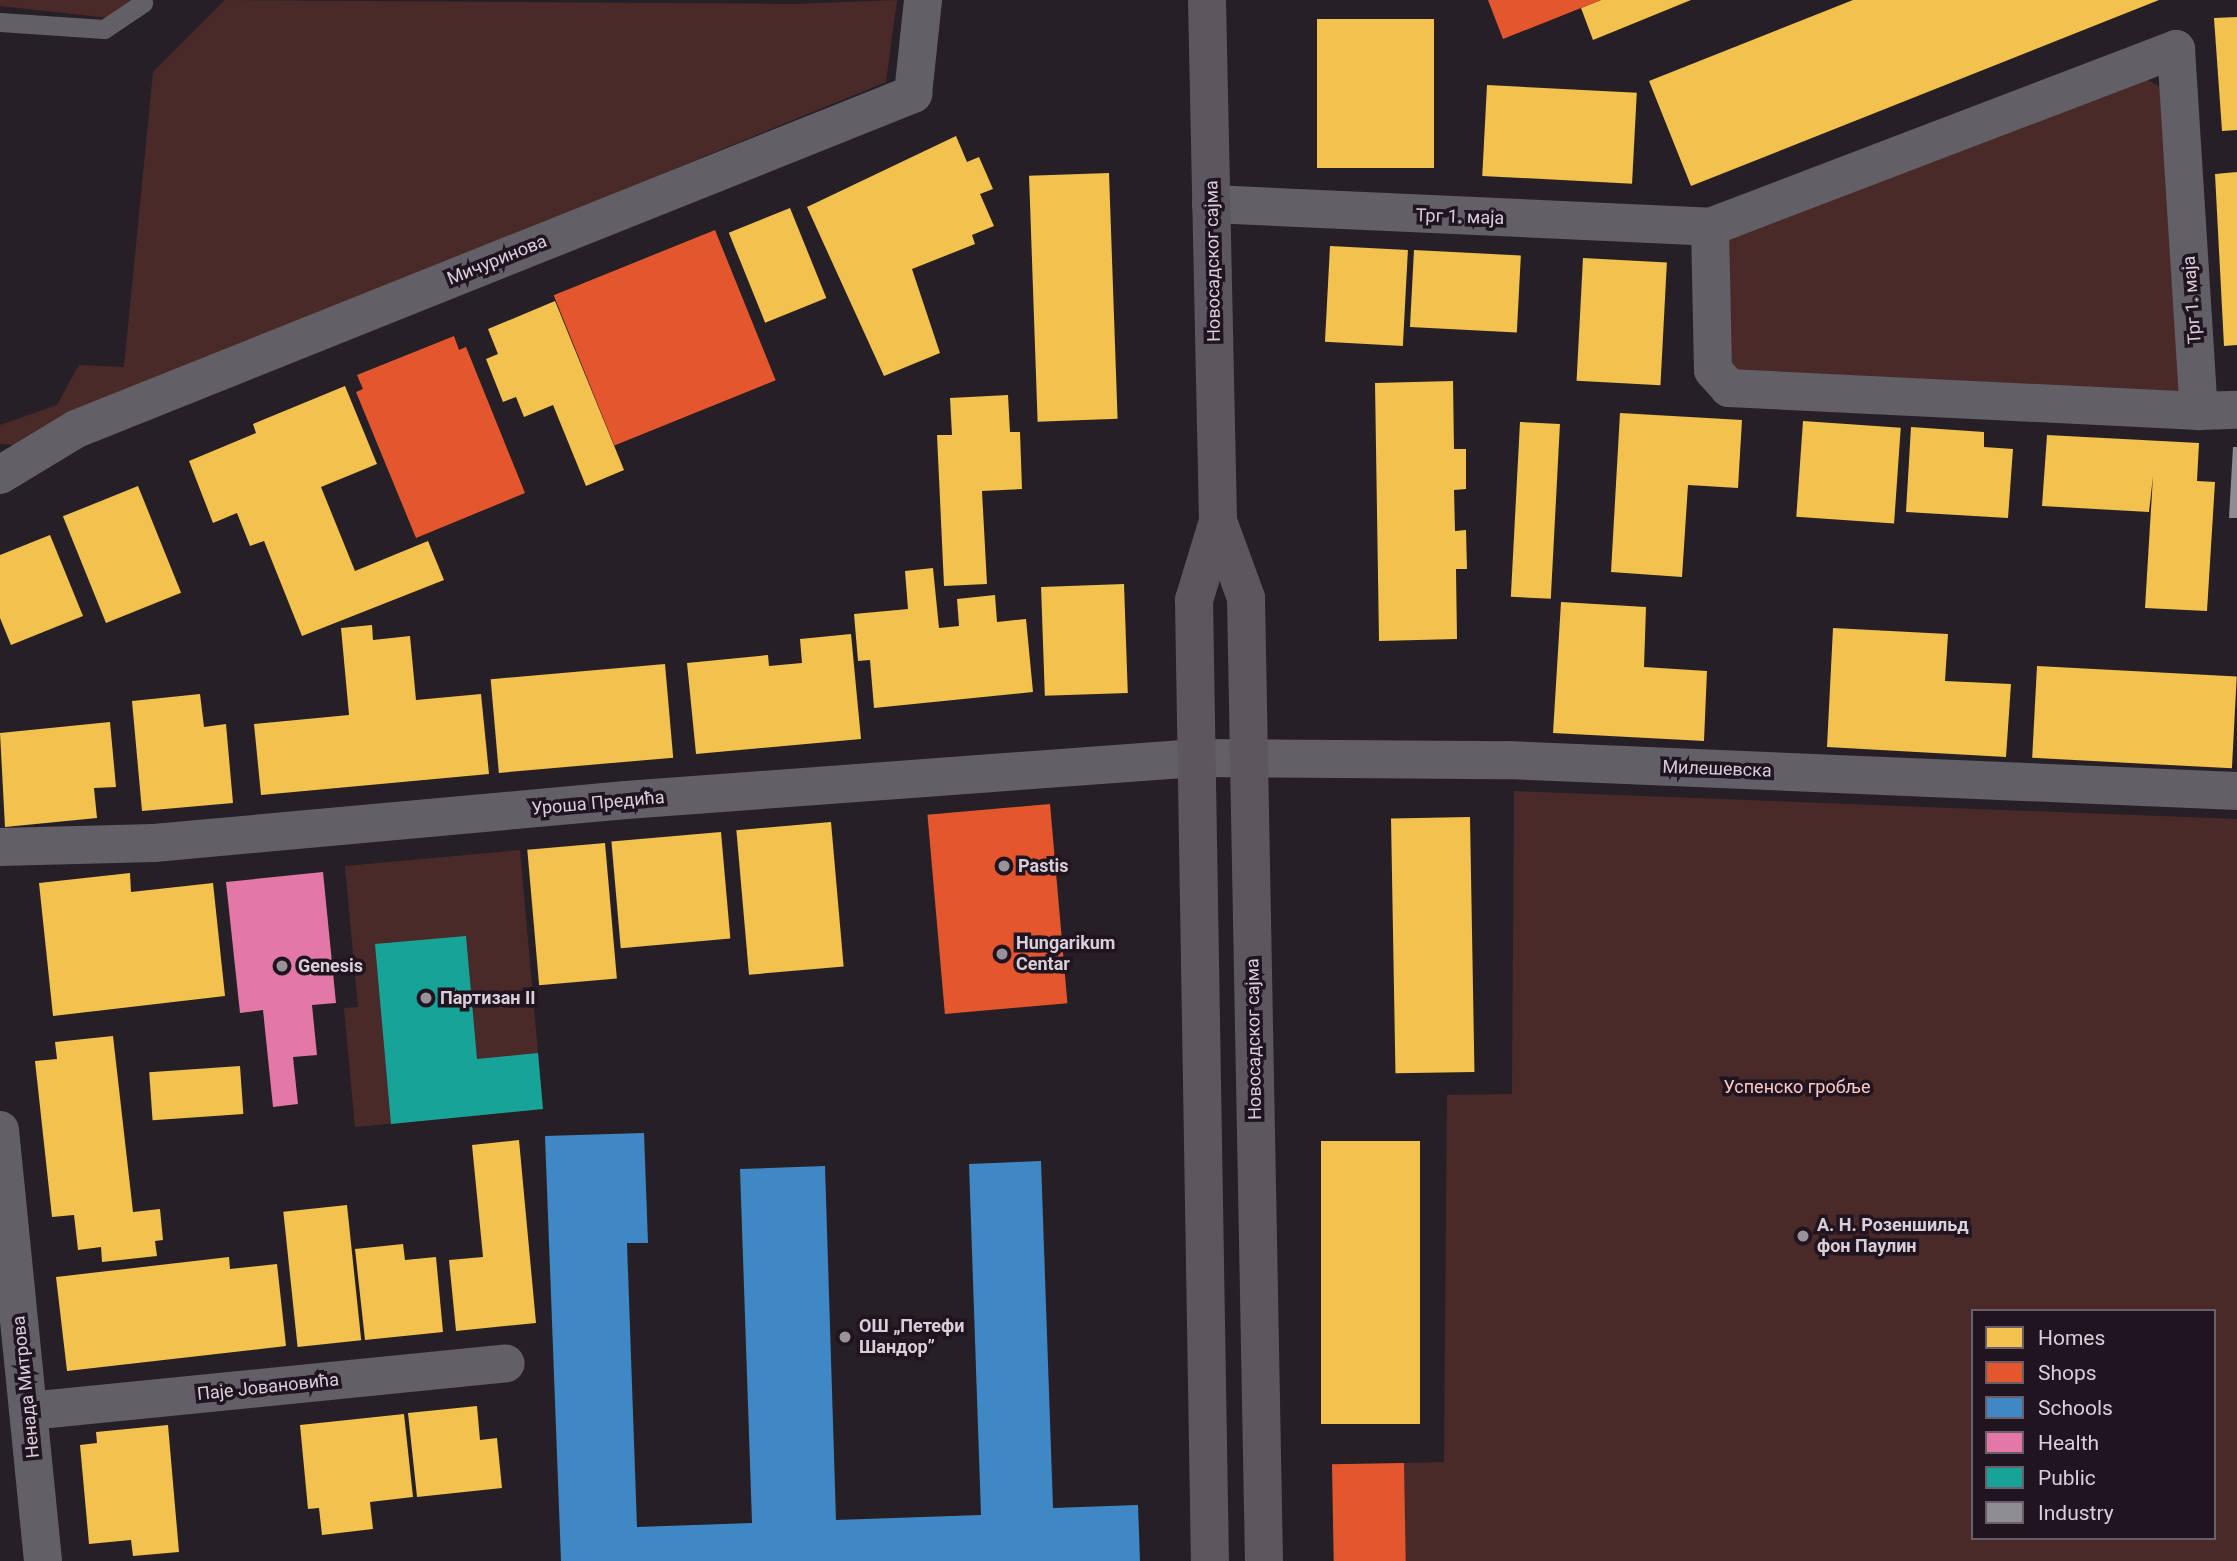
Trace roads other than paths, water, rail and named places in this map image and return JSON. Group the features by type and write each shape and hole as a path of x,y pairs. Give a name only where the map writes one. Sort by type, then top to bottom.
{"street":[{"name":"Мичуринова","path":"0,475 76,429 913,94 923,0"},
{"name":"Новосадског сајма","path":"1207,0 1218,521 1194,600 1210,1561"},
{"name":"Трг 1. маја","path":"1211,204 1710,227 2175,49 2198,397"},
{"path":"1710,227 1713,370 1729,387 2198,397 2237,410"},
{"name":"Новосадског сајма","path":"1218,521 1246,598 1264,1561"},
{"name":"Милешевска","path":"1196,758 1507,760 2237,791"},
{"name":"Уроша Предића","path":"0,847 154,843 626,800 1196,758"},
{"name":"Ненада Митрова","path":"0,1130 43,1561"},
{"name":"Паје Јовановића","path":"29,1411 506,1363"}],"lane":[{"path":"0,22 103,29 143,4"}],"place":[{"name":"Pastis","path":"1004,866"},
{"name":"Hungarikum Centar","path":"1002,954"},
{"name":"Genesis","path":"282,966"},
{"name":"Партизан II","path":"426,998"},
{"name":"А. Н. Розеншильд фон Паулин","path":"1803,1236"},
{"name":"ОШ „Петефи Шандор”","path":"845,1337"}],"park label":[{"name":"Успенско гробље","path":"1797,1087"}]}
